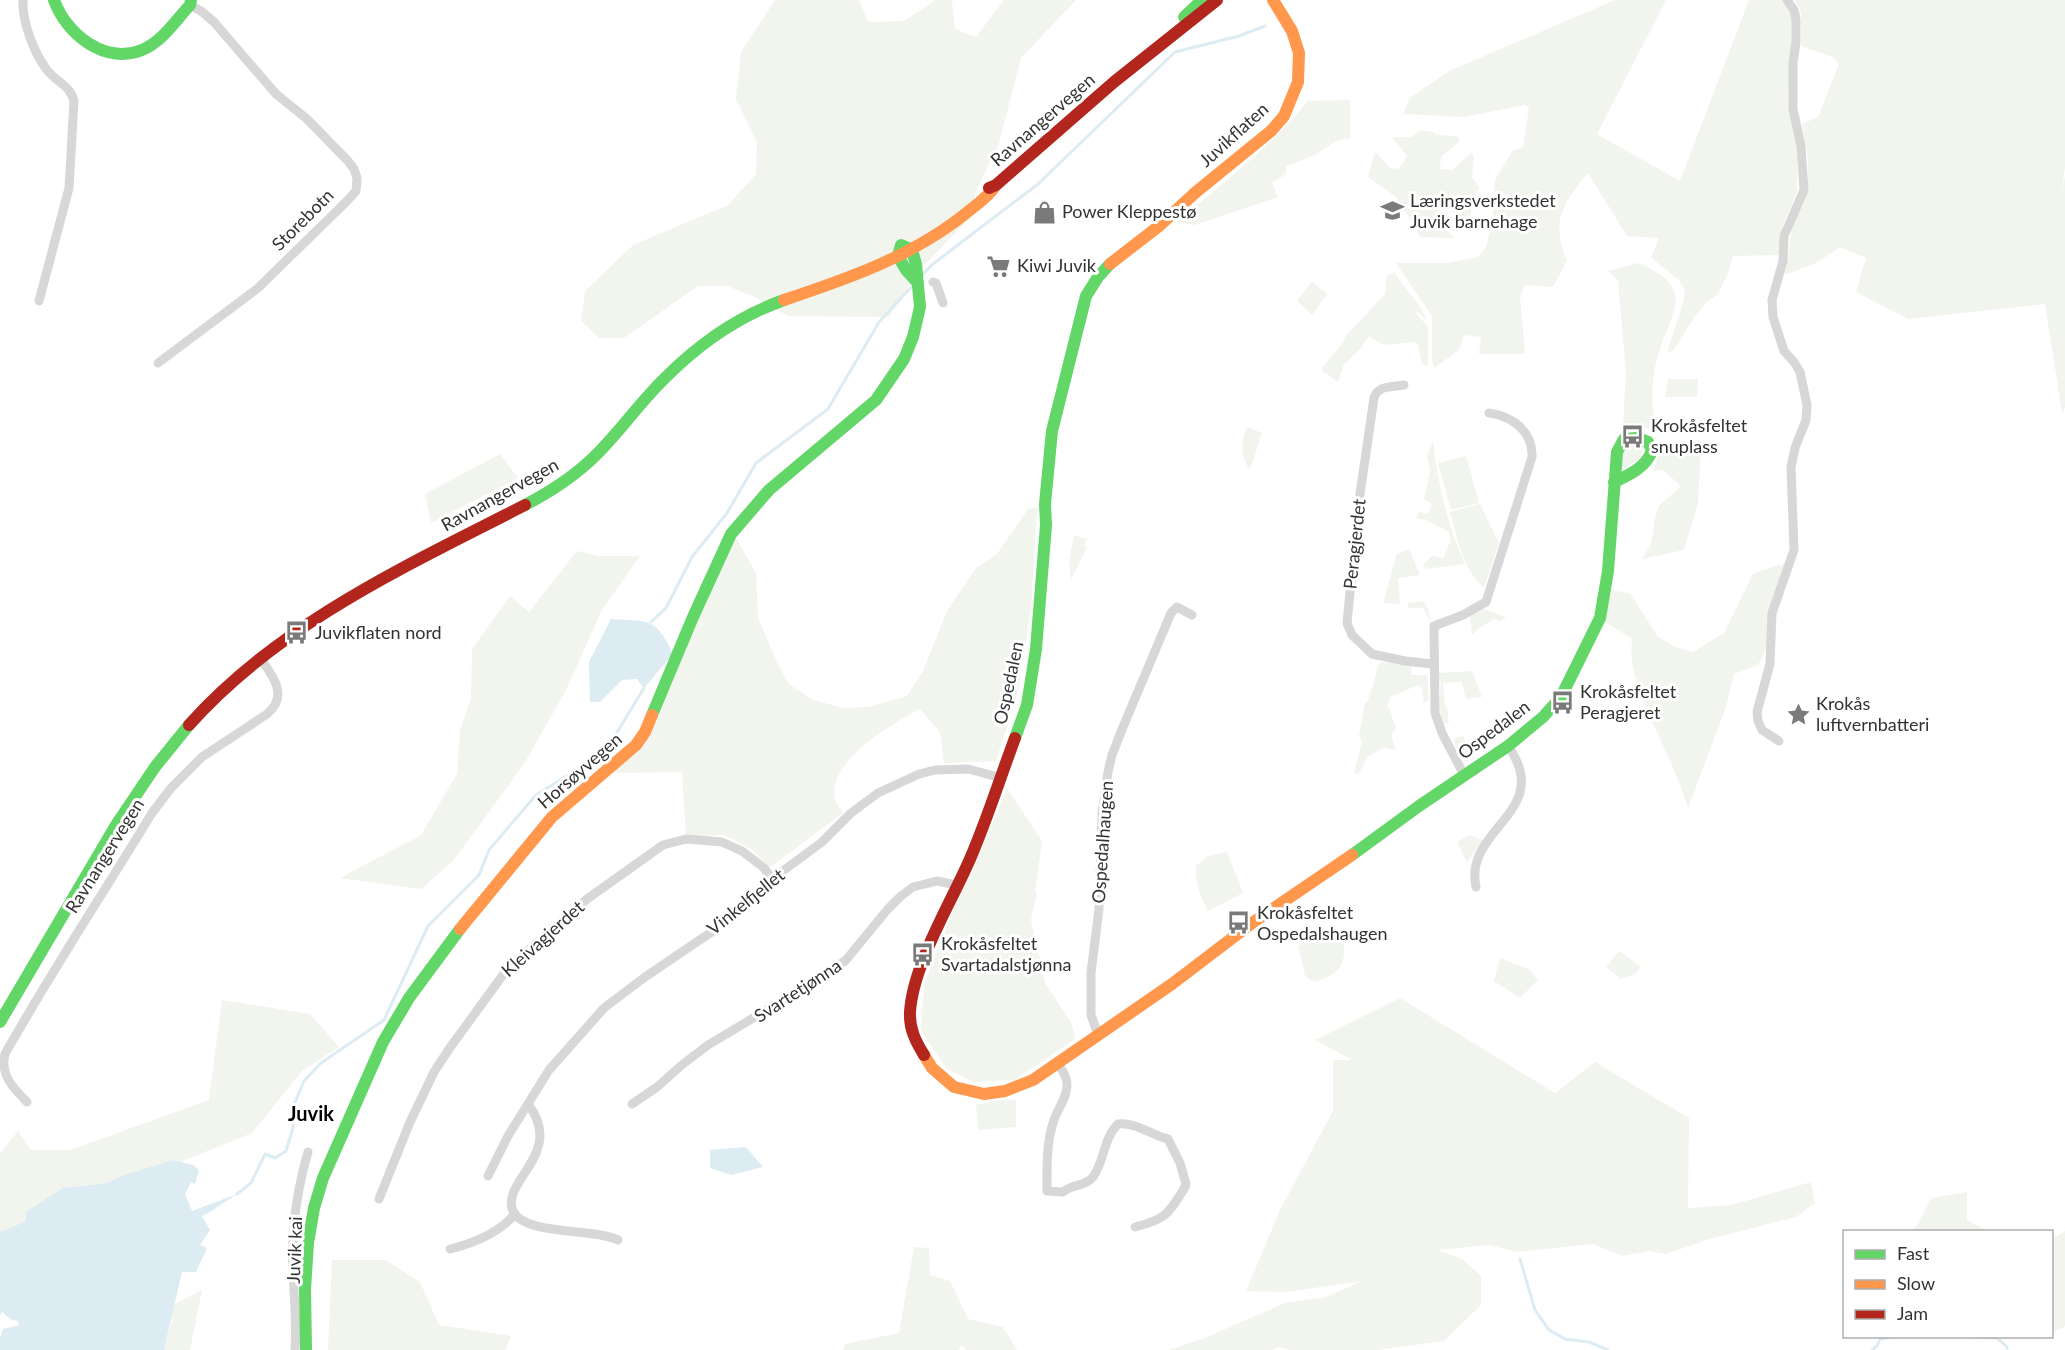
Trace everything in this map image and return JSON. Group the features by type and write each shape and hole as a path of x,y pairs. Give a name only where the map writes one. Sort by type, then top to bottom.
{"main road":[{"name":"Storebotn","path":"54,0 60,17 70,30 87,44 107,51 127,53 140,51 154,43 191,3"},
{"name":"Ravnangervegen","path":"1114,81 1202,0"},
{"name":"Ravnangervegen","path":"0,1022 99,855 155,767 201,712 261,658 298,630 349,597 539,498 564,481 602,449 660,383 699,346 744,318 904,250 996,185 1114,81 1217,0"},
{"name":"Juvikflaten","path":"1196,192 1271,131 1284,116 1298,82 1300,64 1295,40 1273,0"},
{"name":"Ospedalen","path":"1196,192 1159,226 1112,261 1086,296 1052,431 1032,683 1022,722 1002,778 970,859 956,885 925,958 912,997 911,1025 920,1049 929,1064 948,1084 984,1094 1021,1086 1172,984 1252,923 1508,746 1543,717 1561,697 1581,662 1604,604 1614,482"},
{"name":"Horsøyvegen","path":"306,1350 305,1273 310,1228 319,1193 335,1150 348,1126 384,1040 416,988 443,951 554,814 638,744 731,534 769,490 876,400 891,380 904,359 913,337 920,307 916,281 906,270 904,250"}],"street":[{"path":"23,0 24,19 46,69 68,88 74,101 69,188 39,301"},
{"path":"1779,741 1762,730 1757,712 1770,664 1772,613 1794,550 1791,467 1795,448 1806,420 1807,405 1800,372 1784,351 1773,317 1772,300 1783,261 1784,236 1804,190 1801,146 1793,110 1792,63 1796,42 1796,19 1794,10 1787,0"},
{"name":"Storebotn","path":"158,363 258,288 347,201 356,190 357,185 356,174 348,161 307,119 276,94 214,22 191,3"},
{"path":"933,282 936,283 943,303"},
{"name":"Peragjerdet","path":"1404,386 1380,388 1374,398 1360,494 1347,623 1352,635 1372,654 1405,662 1433,664"},
{"path":"1464,775 1442,733 1435,713 1434,626 1463,615 1486,602 1532,462 1531,444 1517,423 1501,414 1489,413"},
{"name":"Ospedalhaugen","path":"1098,1035 1091,1015 1091,973 1099,909 1102,813 1110,764 1122,727 1171,613 1177,606 1192,615"},
{"name":"Ravnangervegen","path":"27,1102 8,1083 4,1075 5,1054 51,974 164,797 201,757 267,714 275,705 278,696 277,684 261,658"},
{"path":"1476,887 1474,872 1476,862 1518,798 1522,787 1521,771 1508,746"},
{"name":"Vinkelfjellet","path":"488,1176 508,1136 561,1055 604,1008 712,931 772,879 822,842 851,813 878,793 911,777 935,770 968,769 1002,778"},
{"name":"Kleivagjerdet","path":"379,1199 410,1122 434,1072 464,1028 508,968 587,899 663,845 686,839 722,842 742,851 764,868 772,879"},
{"name":"Svartetjønna","path":"632,1104 708,1046 846,960 887,910 913,887 937,881 956,885"},
{"path":"1057,1063 1063,1071 1067,1086 1054,1120 1048,1148 1047,1191 1063,1192 1067,1188 1087,1182 1092,1177 1109,1134 1118,1124 1128,1123 1152,1135 1168,1139 1177,1157 1185,1187 1167,1214 1160,1220 1135,1227"},
{"path":"528,1104 538,1127 538,1147 532,1163 514,1190 512,1208 514,1214 524,1221 543,1227 618,1240"},
{"name":"Juvik kai","path":"295,1350 294,1233 299,1188 308,1152"},
{"path":"450,1249 485,1237 503,1226 514,1214"}],"shaded area":[{"path":"775,0 859,0 868,22 904,21 935,0 952,0 955,29 976,37 1004,0 1076,0 1021,58 999,143 976,191 970,218 918,271 889,317 788,316 755,297 727,286 698,286 624,338 599,338 581,321 585,291 633,245 728,205 756,174 757,142 736,99 741,52"},
{"path":"1615,0 1666,0 1597,134 1680,181 1749,0 1784,0 1792,11 1794,26 1788,97 1790,117 1798,140 1797,192 1783,225 1781,255 1733,256 1728,273 1717,295 1707,302 1695,316 1673,351 1669,352 1685,290 1679,280 1651,258 1659,238 1627,236 1588,173 1572,194 1562,214 1560,235 1567,261 1553,287 1525,285 1520,297 1525,354 1479,354 1481,337 1464,335 1459,350 1434,368 1432,316 1396,263 1448,263 1478,257 1487,245 1493,214 1495,180 1513,150 1523,148 1529,108 1525,105 1464,117 1403,114 1410,98 1449,71"},
{"path":"1794,0 2065,0 2065,167 2060,205 2065,175 2065,407 2062,413 2045,304 1908,319 1856,292 1866,258 1840,247 1818,262 1785,275 1792,228 1808,185 1808,159 1802,124 1818,117 1839,64 1833,57 1801,46 1801,11"},
{"path":"1350,100 1350,138 1336,141 1316,154 1286,167 1286,174 1272,183 1278,197 1195,225 1176,222 1262,150 1308,101"},
{"path":"1421,130 1433,132 1436,135 1457,136 1460,141 1441,157 1440,169 1452,170 1471,153 1474,157 1472,178 1479,187 1472,203 1470,224 1466,227 1450,208 1438,207 1437,218 1454,238 1421,237 1396,197 1368,177 1375,152 1390,168 1399,169 1407,156 1392,137 1411,137"},
{"path":"1638,263 1664,277 1672,286 1675,298 1674,313 1662,342 1653,378 1652,397 1656,427 1653,430 1636,424 1623,426 1626,372 1618,280 1608,271"},
{"path":"1395,272 1427,321 1418,312 1416,313 1428,327 1428,364 1424,366 1421,361 1418,344 1415,342 1383,345 1369,336 1343,366 1338,382 1321,370 1346,336 1385,294 1387,276"},
{"path":"1312,282 1327,294 1312,315 1297,301"},
{"path":"1668,379 1698,379 1697,397 1665,397"},
{"path":"1247,427 1262,433 1251,467 1248,469 1242,448"},
{"path":"1632,440 1645,446 1639,459 1620,472 1624,445"},
{"path":"1433,441 1444,504 1465,564 1425,569 1423,565 1432,556 1443,558 1451,540 1449,532 1426,520 1416,518 1419,512 1428,514 1432,504 1424,499 1430,471 1427,456"},
{"path":"1667,444 1701,446 1698,503 1684,550 1642,559 1651,544 1659,506 1681,486 1663,470 1653,471 1658,456"},
{"path":"500,454 518,478 431,523 425,494"},
{"path":"1466,456 1479,503 1451,510 1438,463"},
{"path":"1480,504 1499,543 1484,588 1466,562 1450,512"},
{"path":"1037,507 1031,609 1018,691 996,761 944,763 940,732 920,709 878,734 851,758 841,771 835,786 835,800 843,813 770,867 751,849 724,835 686,837 682,772 613,773 639,749 660,714 699,615 735,536 756,573 758,617 776,661 789,684 813,700 844,708 868,707 907,696 923,671 947,611 976,568 997,554 1028,509"},
{"path":"1074,535 1087,539 1084,546 1087,548 1071,579 1069,561"},
{"path":"1409,549 1420,575 1398,578 1400,604 1383,603 1397,554"},
{"path":"577,551 599,556 640,556 602,610 565,692 524,764 453,861 421,889 340,878 421,835 457,774 460,730 471,698 472,649 510,596 529,612"},
{"path":"1788,563 1770,608 1770,642 1758,665 1734,674 1726,707 1688,808 1674,769 1637,684 1631,654 1632,639 1604,621 1610,590 1630,593 1658,637 1676,647 1693,652 1724,633 1753,574"},
{"path":"1424,601 1431,623 1423,608 1408,608 1408,603"},
{"path":"1484,609 1506,617 1500,621 1494,619 1472,635 1470,616"},
{"path":"611,619 650,623 661,633 673,654 644,688 637,679 622,680 600,702 590,702 589,662"},
{"path":"1381,662 1412,666 1411,675 1427,675 1429,699 1424,704 1422,687 1418,685 1390,697 1388,706 1396,728 1391,735 1396,750 1384,748 1368,756 1358,775 1354,772 1362,742 1359,736 1365,703 1368,701 1377,668"},
{"path":"1472,671 1482,697 1466,699 1462,682 1443,683 1449,722 1444,724 1439,709 1441,681 1438,681 1438,673"},
{"path":"1463,736 1475,758 1465,762 1454,742 1455,738"},
{"path":"1007,788 1042,841 1035,892 1037,893 1031,920 1045,983 1072,1024 1075,1039 1014,1080 973,1082 946,1068 921,1031 924,984 960,893 972,872"},
{"path":"1469,835 1483,840 1467,862 1457,842"},
{"path":"1227,852 1243,893 1208,911 1196,878 1196,866 1208,856"},
{"path":"1329,940 1338,941 1344,945 1343,961 1333,974 1315,982 1305,976 1298,945"},
{"path":"1619,951 1641,967 1635,974 1621,979 1606,967"},
{"path":"1500,958 1530,970 1538,980 1520,998 1494,981"},
{"path":"1400,998 1555,1093 1595,1062 1689,1118 1688,1208 1731,1205 1811,1182 1815,1203 1796,1217 1713,1238 1666,1254 1649,1251 1623,1256 1593,1244 1517,1252 1489,1245 1437,1250 1462,1259 1481,1276 1481,1305 1444,1341 1378,1350 1290,1350 1278,1347 1272,1350 1169,1350 1202,1339 1285,1303 1326,1297 1362,1281 1286,1292 1246,1291 1280,1210 1333,1111 1333,1060 1352,1060 1315,1040"},
{"path":"222,1000 310,1014 339,1047 302,1071 252,1133 180,1162 173,1160 124,1175 107,1183 63,1188 24,1222 0,1232 0,1154 18,1131 31,1150 70,1150 209,1100"},
{"path":"1016,1100 1016,1127 978,1130 976,1105"},
{"path":"746,1147 763,1167 731,1175 710,1168 710,1150"},
{"path":"173,1160 193,1165 199,1170 195,1184 191,1182 185,1194 192,1211 237,1194 202,1216 210,1230 200,1245 207,1248 196,1272 182,1272 164,1350 0,1350 3,1329 19,1325 18,1321 12,1320 2,1312 0,1315 0,1232 24,1222 26,1212 63,1188 107,1183 124,1175"},
{"path":"1967,1192 1967,1220 1986,1230 1912,1230 1919,1223 1931,1198"},
{"path":"2065,1231 2065,1326 2053,1332 2053,1237"},
{"path":"914,1247 929,1248 930,1275 950,1281 968,1319 1003,1327 1017,1350 966,1350 961,1345 959,1350 843,1350 845,1344 899,1333"},
{"path":"332,1260 386,1260 420,1282 439,1325 511,1336 505,1350 328,1350"},
{"path":"202,1290 190,1350 164,1350 172,1320 173,1305"}],"waterway":[{"path":"921,276 933,264 1038,184 1175,52 1239,36 1265,26"},
{"path":"651,622 666,608 692,557 727,513 756,463 828,409 879,322 915,283"},
{"path":"237,1194 251,1183 265,1154 275,1158 286,1151 293,1128 294,1105 304,1081 321,1063 384,1020 428,926 479,875 489,850 536,795 605,752 644,688"},
{"path":"1520,1259 1535,1310 1549,1330 1565,1339 1589,1342 1608,1350"},
{"path":"1872,1350 1880,1339 1885,1338"},
{"path":"1997,1338 2007,1347 2007,1350"}],"traffic: fast":[{"path":"54,0 60,13 77,35 101,50 128,54 142,50 156,42 190,5 191,0"},
{"path":"1184,17 1202,0"},
{"path":"652,715 731,534 769,490 876,400 904,359 913,337 920,307 916,264 912,250 901,245 898,256 916,281"},
{"path":"1015,738 1027,705 1036,649 1052,431 1086,296 1110,264"},
{"path":"525,505 562,483 588,462 657,386 692,353 736,322 784,300"},
{"path":"1352,855 1508,746 1543,717 1561,697 1600,618 1608,571 1617,452 1624,439 1637,438 1648,442 1652,450 1646,461 1637,470 1626,476 1620,479 1614,482"},
{"path":"0,1022 116,825 155,767 189,725"},
{"path":"306,1350 305,1289 308,1243 314,1208 323,1178 383,1042 409,998 460,929"}],"traffic: slow":[{"path":"1110,264 1159,226 1196,192 1271,131 1284,116 1298,82 1299,53 1292,31 1273,0"},
{"path":"784,300 858,274 905,252 949,226 984,199 996,185"},
{"path":"460,929 552,817 636,745 645,732 652,715"},
{"path":"924,1055 932,1068 954,1087 984,1094 1005,1091 1033,1080 1172,984 1252,923 1352,855"}],"traffic: jam":[{"path":"989,188 996,185 1114,82 1217,0"},
{"path":"189,725 263,656 304,627 390,575 525,505"},
{"path":"924,1055 914,1035 910,1018 918,974 976,844 1015,738"}],"place":[{"name":"Læringsverkstedet Juvik barnehage","path":"1392,211"},
{"name":"Power Kleppestø","path":"1044,212"},
{"name":"Kiwi Juvik","path":"999,266"},
{"name":"Krokåsfeltet snuplass","path":"1633,436"},
{"name":"Juvikflaten nord","path":"297,633"},
{"name":"Krokåsfeltet Peragjeret","path":"1562,702"},
{"name":"Krokås luftvernbatteri","path":"1798,714"},
{"name":"Krokåsfeltet Ospedalshaugen","path":"1239,923"},
{"name":"Krokåsfeltet Svartadalstjønna","path":"923,954"}],"district":[{"name":"Juvik","path":"311,1114"}]}
